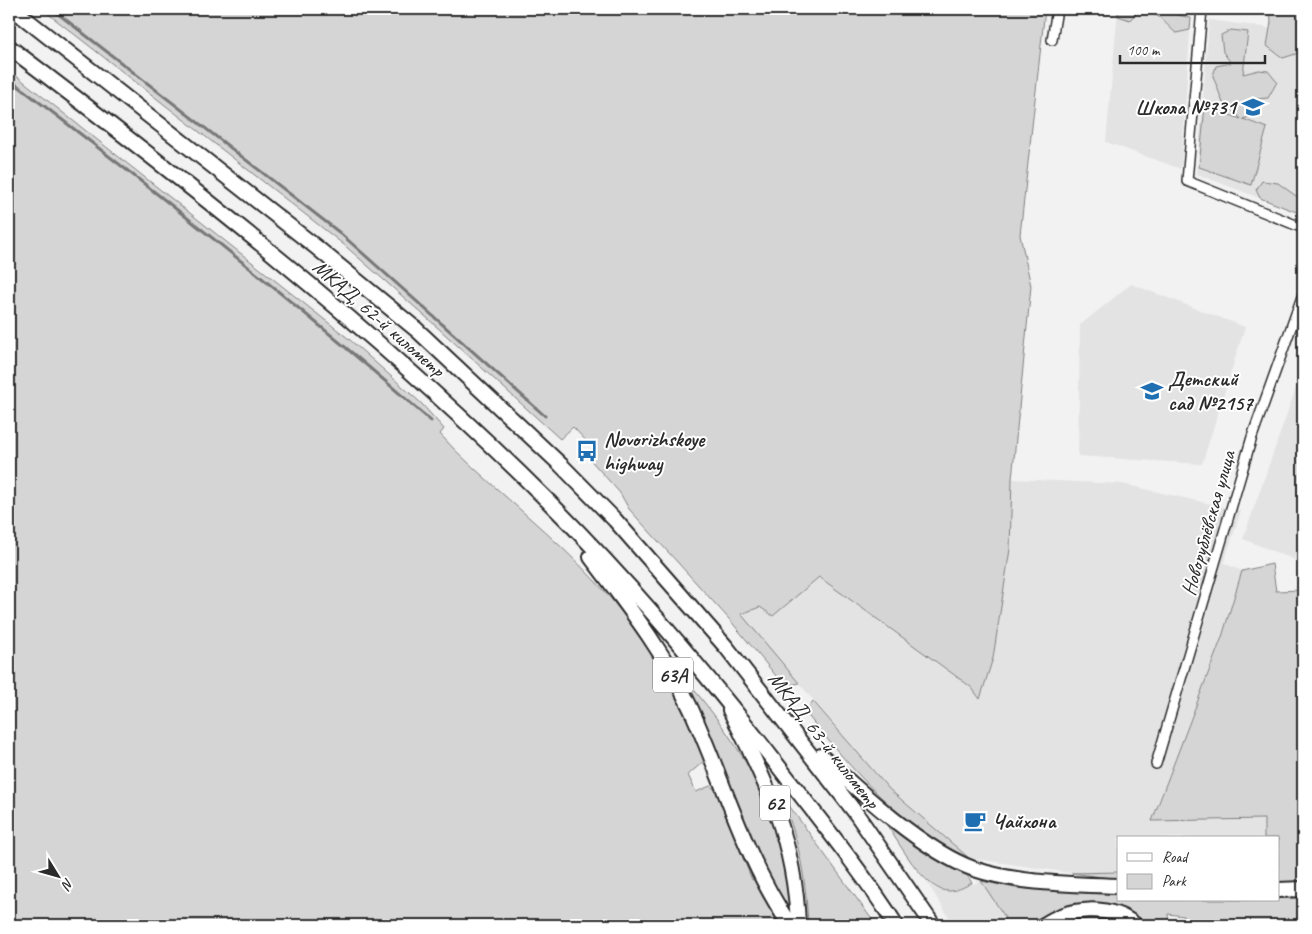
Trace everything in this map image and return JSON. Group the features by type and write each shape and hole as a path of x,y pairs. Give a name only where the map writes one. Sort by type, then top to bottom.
{"main road":[{"name":"МКАД, 62-й километр","path":"13,9 316,247 417,330 561,465 615,520 674,586"},
{"name":"МКАД, 62-й километр","path":"9,47 296,271 395,357 545,498 653,612 720,692"},
{"name":"63A","path":"545,498 642,624 666,662 690,707 760,876 790,925"},
{"name":"МКАД, 63-й километр","path":"674,586 796,735 856,812 933,925"},
{"path":"720,692 835,839 896,925"},
{"name":"62","path":"720,692 770,791 779,817 794,877 798,925"},
{"path":"796,735 860,791 912,832 948,857 974,869 1010,877 1074,884 1117,886"},
{"path":"1280,890 1303,889"},
{"path":"1044,925 1055,918 1086,910 1117,915 1135,925"}],"street":[{"path":"1052,40 1057,9"},
{"path":"1202,9 1187,181 1303,228"},
{"name":"Новорублёвская улица","path":"1156,764 1252,437 1303,294"}],"shaded area":[{"path":"1118,9 1152,9 1191,18 1181,169 1106,142"},
{"name":"Школа №731","path":"1209,20 1264,27 1303,41 1303,215 1197,174"},
{"name":"Детский сад №2157","path":"1131,284 1245,327 1202,464 1078,456 1080,325"},
{"path":"1303,368 1303,563 1243,539"},
{"path":"1012,479 1123,484 1241,511 1224,563 1242,571 1222,637 1152,820 1264,819 1264,836 1117,836 1117,872 1071,873 969,858 889,789 740,614 760,607 773,616 819,577 971,687 980,698 993,658 1010,549"},
{"path":"926,881 936,889 957,890 981,881 1005,917 1000,925 954,925"}],"green space":[{"path":"42,9 1045,9 1020,235 1031,286 1012,479 1010,549 993,658 980,699 971,687 819,577 773,616 760,607 741,614 799,683 788,686 782,683 729,619 629,509 620,493 586,455 593,448 573,427 560,439 343,244"},
{"path":"1118,9 1152,9 1191,18 1190,30 1176,33 1157,16 1146,13 1137,12 1130,20 1118,16"},
{"path":"1270,9 1303,9 1302,52 1283,58 1267,46 1271,22"},
{"path":"1231,30 1248,32 1243,74 1259,70 1268,71 1277,82 1268,98 1256,99 1256,115 1243,119 1267,128 1251,185 1199,167 1205,106 1241,119 1223,103 1213,76 1216,66 1231,63 1223,52 1221,35"},
{"path":"9,70 349,339 421,403 444,429 440,434 455,450 562,548 596,582 629,622 670,687 704,756 704,761 688,775 696,792 710,786 716,790 752,880 767,872 689,687 691,686 736,746 749,767 770,811 785,860 788,884 789,925 9,925"},
{"path":"1262,181 1278,183 1303,201 1303,213 1260,198 1256,190"},
{"path":"1272,564 1276,591 1303,590 1303,881 1280,882 1280,836 1264,836 1264,819 1152,821 1222,637 1242,571"},
{"path":"813,701 889,789 969,858 945,846 922,831 901,815 862,778 809,717 807,709"},
{"path":"785,800 876,925 808,925 806,893 801,862 794,832 783,802"},
{"path":"884,821 934,858 967,875 972,883 958,890 949,891 940,889 930,883 912,864"},
{"path":"1117,872 1117,879 1071,873"},
{"path":"981,881 1015,888 1117,895 1117,902 1280,902 1280,898 1303,898 1303,925 1185,925 1184,916 1168,914 1169,925 1144,925 1128,914 1050,914 1034,925 1000,925 1005,917"}],"waterway":[{"path":"52,9 340,233 545,416"},
{"path":"9,79 223,246 328,332 431,421"},
{"path":"1069,921 1070,925"}],"place":[{"name":"Школа №731","path":"1253,107"},
{"name":"Детский сад №2157","path":"1152,391"},
{"name":"Novorizhskoye highway","path":"587,451"},
{"name":"Чайхона","path":"975,821"}]}
